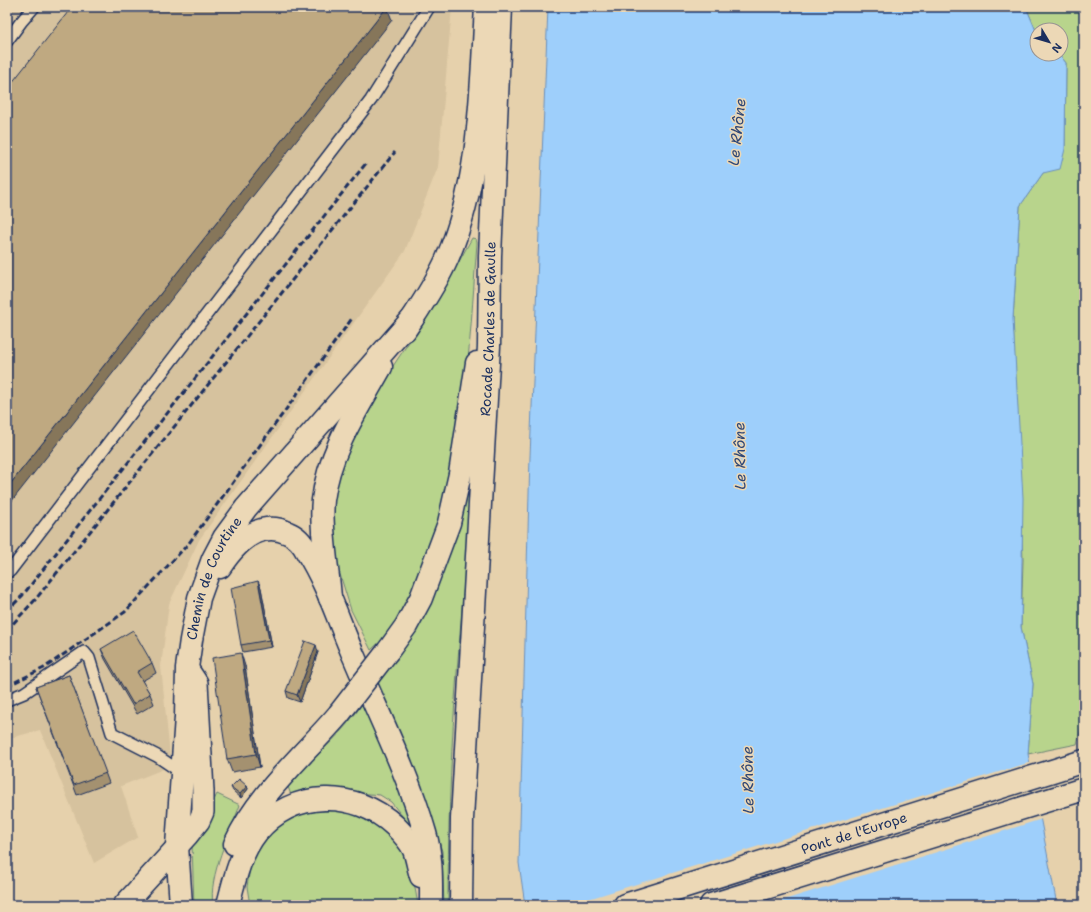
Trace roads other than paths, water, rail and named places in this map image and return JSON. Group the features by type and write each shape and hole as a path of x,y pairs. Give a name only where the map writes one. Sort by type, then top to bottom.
{"main road":[{"path":"330,598 323,502 328,474 334,455 345,430 383,364 433,287 447,259 456,233 468,190 477,143 486,7"},
{"name":"Rocade Charles de Gaulle","path":"461,905 462,819 490,346 490,256 501,7"},
{"path":"229,903 226,879 230,855 244,825 273,788 339,714 406,626 421,598 449,523 460,474 480,342 490,256"},
{"name":"Chemin de Courtine","path":"182,905 177,846 186,717 186,668 199,598 213,559 224,538 246,508 413,318"},
{"path":"199,598 222,564 248,535 262,529 275,528 289,533 300,542 314,563 330,598 410,790 426,834 431,862 430,905"},
{"name":"Pont de l'Europe","path":"625,905 1084,762"},
{"name":"Pont de l'Europe","path":"711,905 1084,789"},
{"path":"229,903 244,852 257,832 275,814 298,803 323,798 348,800 370,808 403,834 414,849 430,905"}],"street":[{"path":"124,905 177,846 198,821 203,812 197,683 186,668"}],"lane":[{"path":"7,41 34,7"},
{"path":"10,571 371,100 429,7"},
{"path":"7,700 24,693 84,652 89,658 112,733 157,756 182,773"}],"water":[{"name":"Le Rhône","path":"548,7 1026,7 1032,22 1029,22 1029,62 1066,63 1065,149 1060,169 1043,173 1020,206 1013,319 1023,498 1021,627 1033,684 1028,754 1057,905 525,905 519,863 530,457"}],"railway":[{"path":"7,630 35,600 395,152"},
{"path":"7,611 22,596 367,162"},
{"path":"7,686 44,668 125,612 189,543 353,317"}]}
